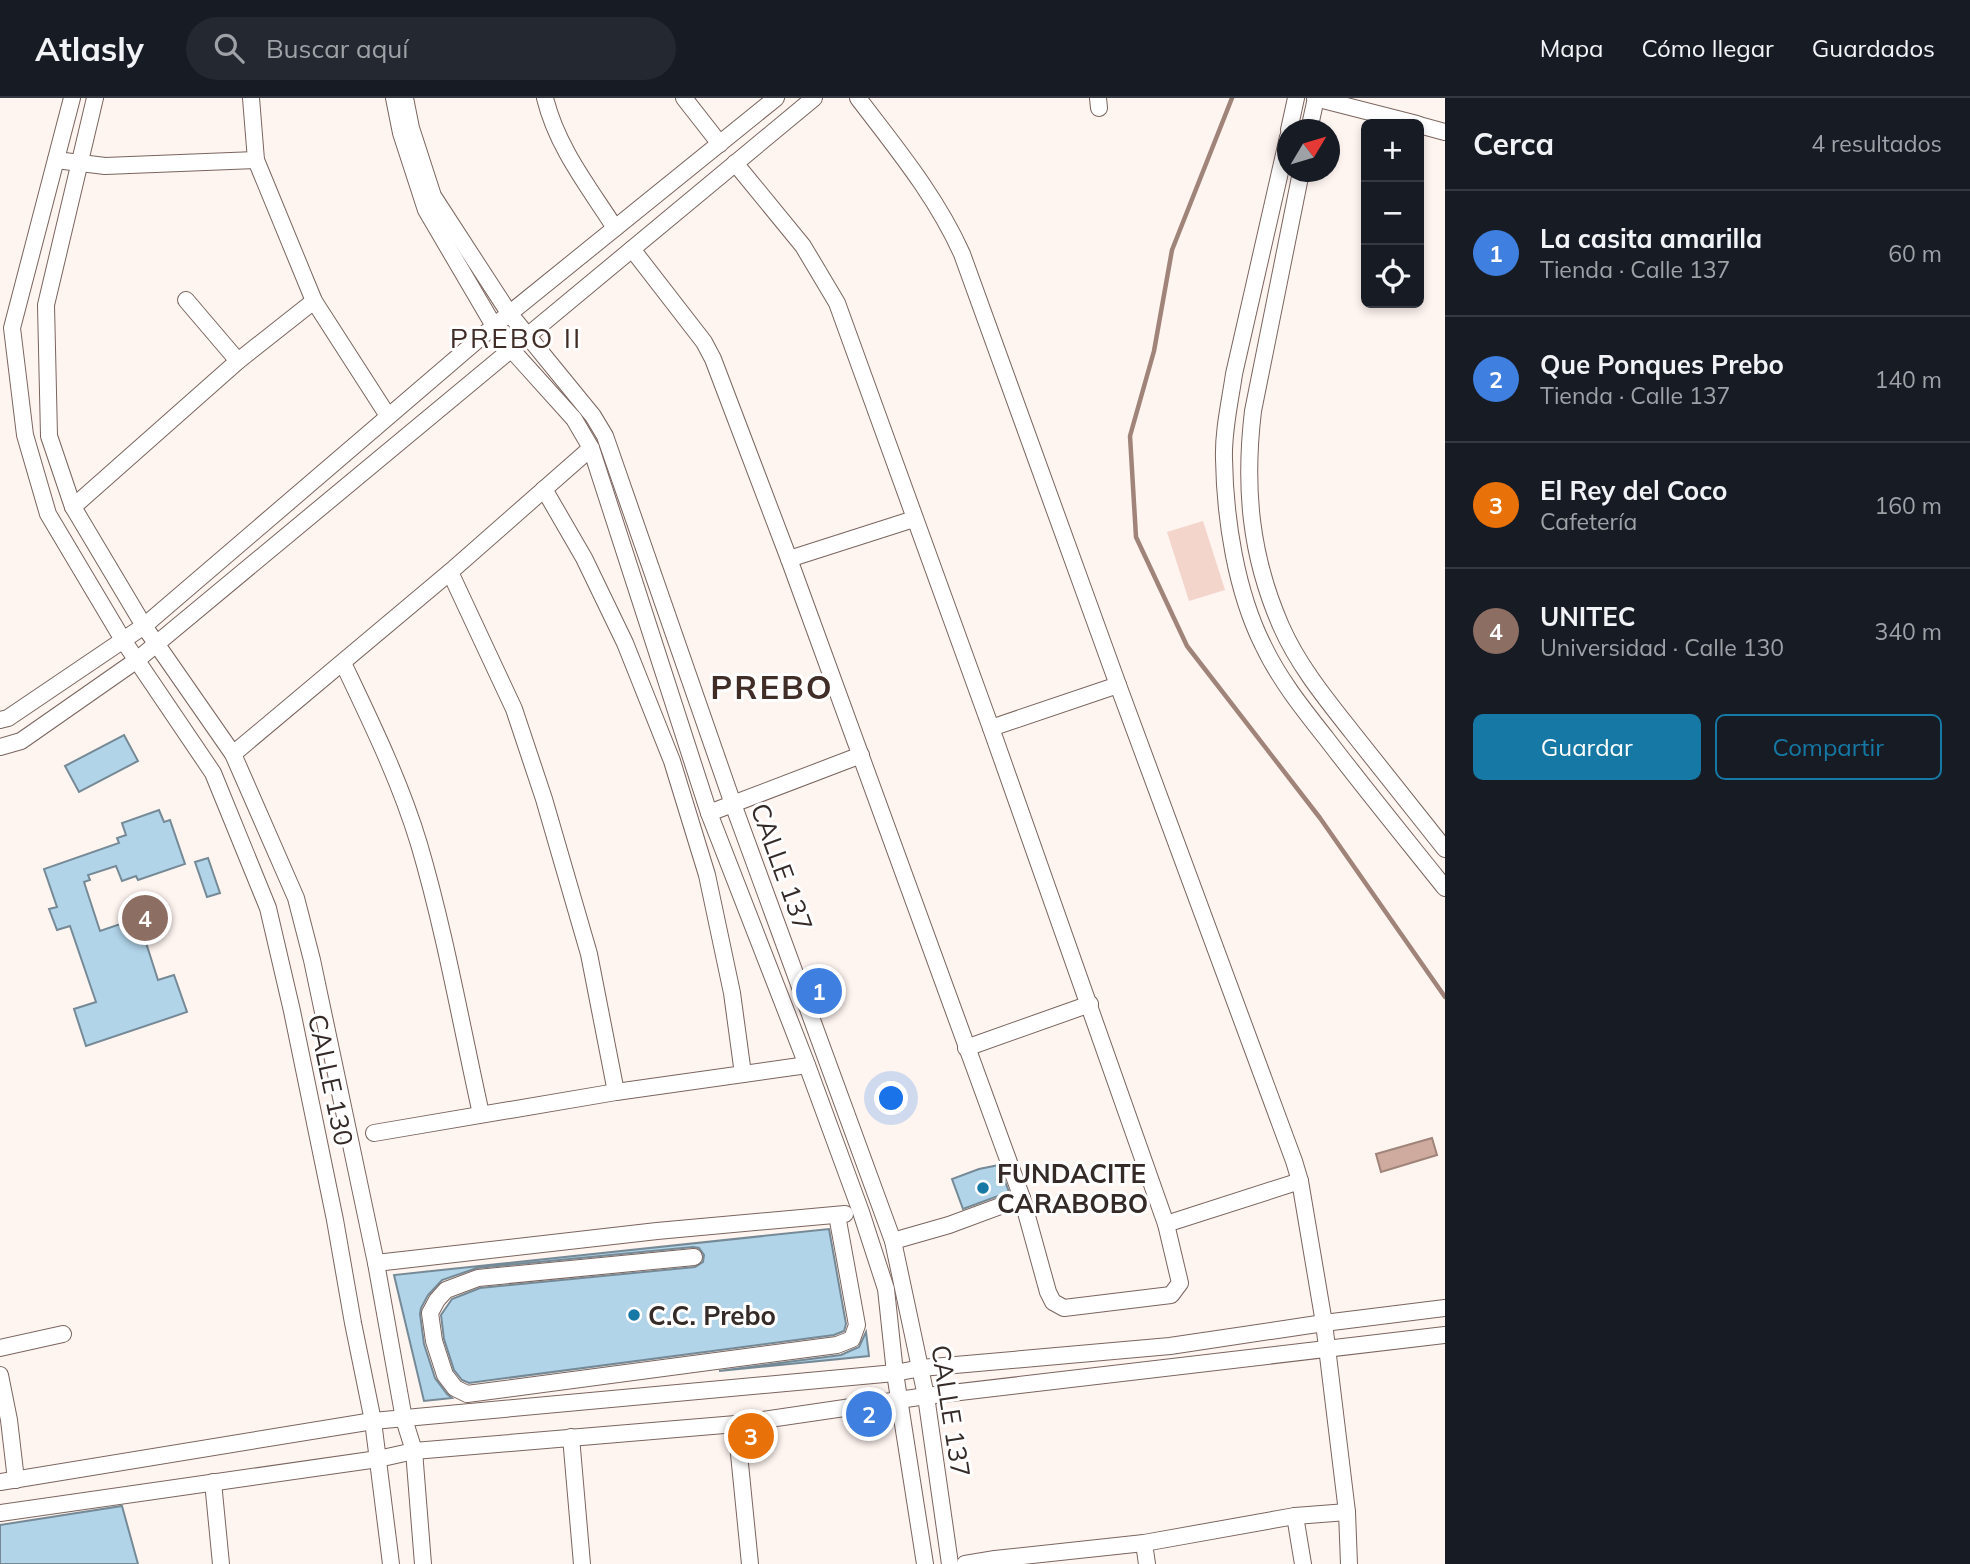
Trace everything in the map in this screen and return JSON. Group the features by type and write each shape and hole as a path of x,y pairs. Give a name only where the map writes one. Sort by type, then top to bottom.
{"street":[{"name":"CALLE 130","path":"72,98 12,328 25,435 48,514 123,640 213,773 268,908 311,1102 373,1422 391,1564"},
{"name":"CALLE 130","path":"95,98 46,305 49,436 73,507 144,626 233,754 296,898 312,960 376,1263 404,1419 414,1451 423,1564"},
{"path":"251,98 256,160 314,301 388,416"},
{"path":"394,98 401,133 426,209 494,326 511,349 574,419 591,448 709,813 862,1212 886,1289 895,1373 925,1564"},
{"name":"CALLE 137","path":"405,98 411,128 433,197 509,313 593,416 605,436 733,804 893,1241 926,1396 950,1564"},
{"path":"545,98 550,120 566,153 615,228"},
{"path":"684,98 720,144"},
{"path":"0,720 8,718 144,626 509,313 776,98"},
{"path":"0,747 20,741 136,660 814,98"},
{"path":"858,98 933,198 962,254 1300,1181 1324,1323 1347,1512 1349,1564"},
{"path":"1291,119 1296,98"},
{"path":"1311,119 1315,98 1395,119"},
{"path":"1424,127 1445,132"},
{"path":"56,160 105,166 256,160"},
{"path":"632,249 704,342 713,359 789,559 1022,1198 1053,1302 1064,1308 1171,1295 1180,1283 1166,1224 1090,1004 837,303 803,246 735,163"},
{"path":"1277,182 1234,374 1225,438 1224,458 1232,547 1245,597 1273,664 1315,725 1445,888"},
{"path":"1299,182 1253,411 1248,491 1256,546 1281,625 1296,656 1445,849"},
{"path":"186,300 238,361"},
{"path":"73,507 238,361 314,301"},
{"path":"1234,374 1259,380"},
{"path":"233,754 450,572 591,448"},
{"path":"544,489 584,558 625,643 672,761 707,875 732,993 743,1074"},
{"path":"789,559 914,519"},
{"path":"450,572 514,709 544,799 589,954 615,1092"},
{"path":"343,663 387,756 419,844 481,1114"},
{"path":"991,728 1118,685"},
{"path":"709,813 861,755"},
{"path":"966,1048 1090,1004"},
{"path":"374,1133 615,1092 807,1065"},
{"path":"1166,1224 1300,1181"},
{"path":"893,1241 949,1225 1022,1198"},
{"path":"376,1263 657,1231 862,1212"},
{"path":"694,1257 478,1278 446,1290 430,1314 434,1342 445,1375 455,1388 467,1394 837,1345 852,1339 857,1325 837,1214"},
{"path":"0,1375 9,1420 8,1481 373,1422 1170,1346 1445,1308"},
{"path":"0,1348 63,1334"},
{"path":"0,1513 378,1459 414,1451 736,1424 899,1399 1445,1335"},
{"path":"736,1424 750,1564"},
{"path":"571,1437 582,1564"},
{"path":"213,1482 222,1564"},
{"path":"969,1564 1144,1543 1295,1516 1347,1512"},
{"path":"1295,1516 1303,1564"},
{"path":"1144,1543 1147,1564"}],"shaded area":[{"path":"1203,521 1225,590 1189,601 1167,532"},
{"path":"1432,1138 1437,1155 1381,1172 1376,1154"}],"building":[{"path":"124,735 138,761 79,792 65,766"},
{"path":"159,810 164,822 170,820 185,864 138,880 136,876 122,881 116,866 88,875 90,880 84,882 100,931 138,918 158,980 174,975 187,1012 86,1046 74,1009 96,1002 70,926 57,930 49,909 57,907 44,869 119,843 117,838 126,835 122,823"},
{"path":"208,858 220,893 207,897 195,862"},
{"name":"FUNDACITE CARABOBO","path":"999,1165 1009,1192 963,1209 952,1179"},
{"name":"C.C. Prebo","path":"829,1229 846,1324 844,1331 834,1335 469,1383 462,1380 454,1370 444,1339 441,1315 452,1299 480,1288 695,1267 703,1262 704,1255 699,1248 693,1247 477,1268 442,1280 428,1295 420,1314 424,1344 435,1378 452,1398 424,1401 394,1275"},
{"path":"866,1332 869,1356 719,1371 841,1355 859,1347"},
{"path":"122,1506 138,1564 0,1564 0,1525"}],"waterway":[{"path":"1232,98 1172,250 1154,351 1130,436 1136,537 1187,646 1320,818 1445,997"}],"place":[{"name":"UNITEC","path":"145,918"},
{"name":"La casita amarilla","path":"819,991"},
{"name":"FUNDACITE CARABOBO","path":"983,1188"},
{"name":"C.C. Prebo","path":"634,1315"},
{"name":"Que Ponques Prebo","path":"869,1414"},
{"name":"El Rey del Coco","path":"751,1436"}],"district":[{"name":"PREBO II","path":"516,337"},
{"name":"PREBO","path":"772,686"}]}
